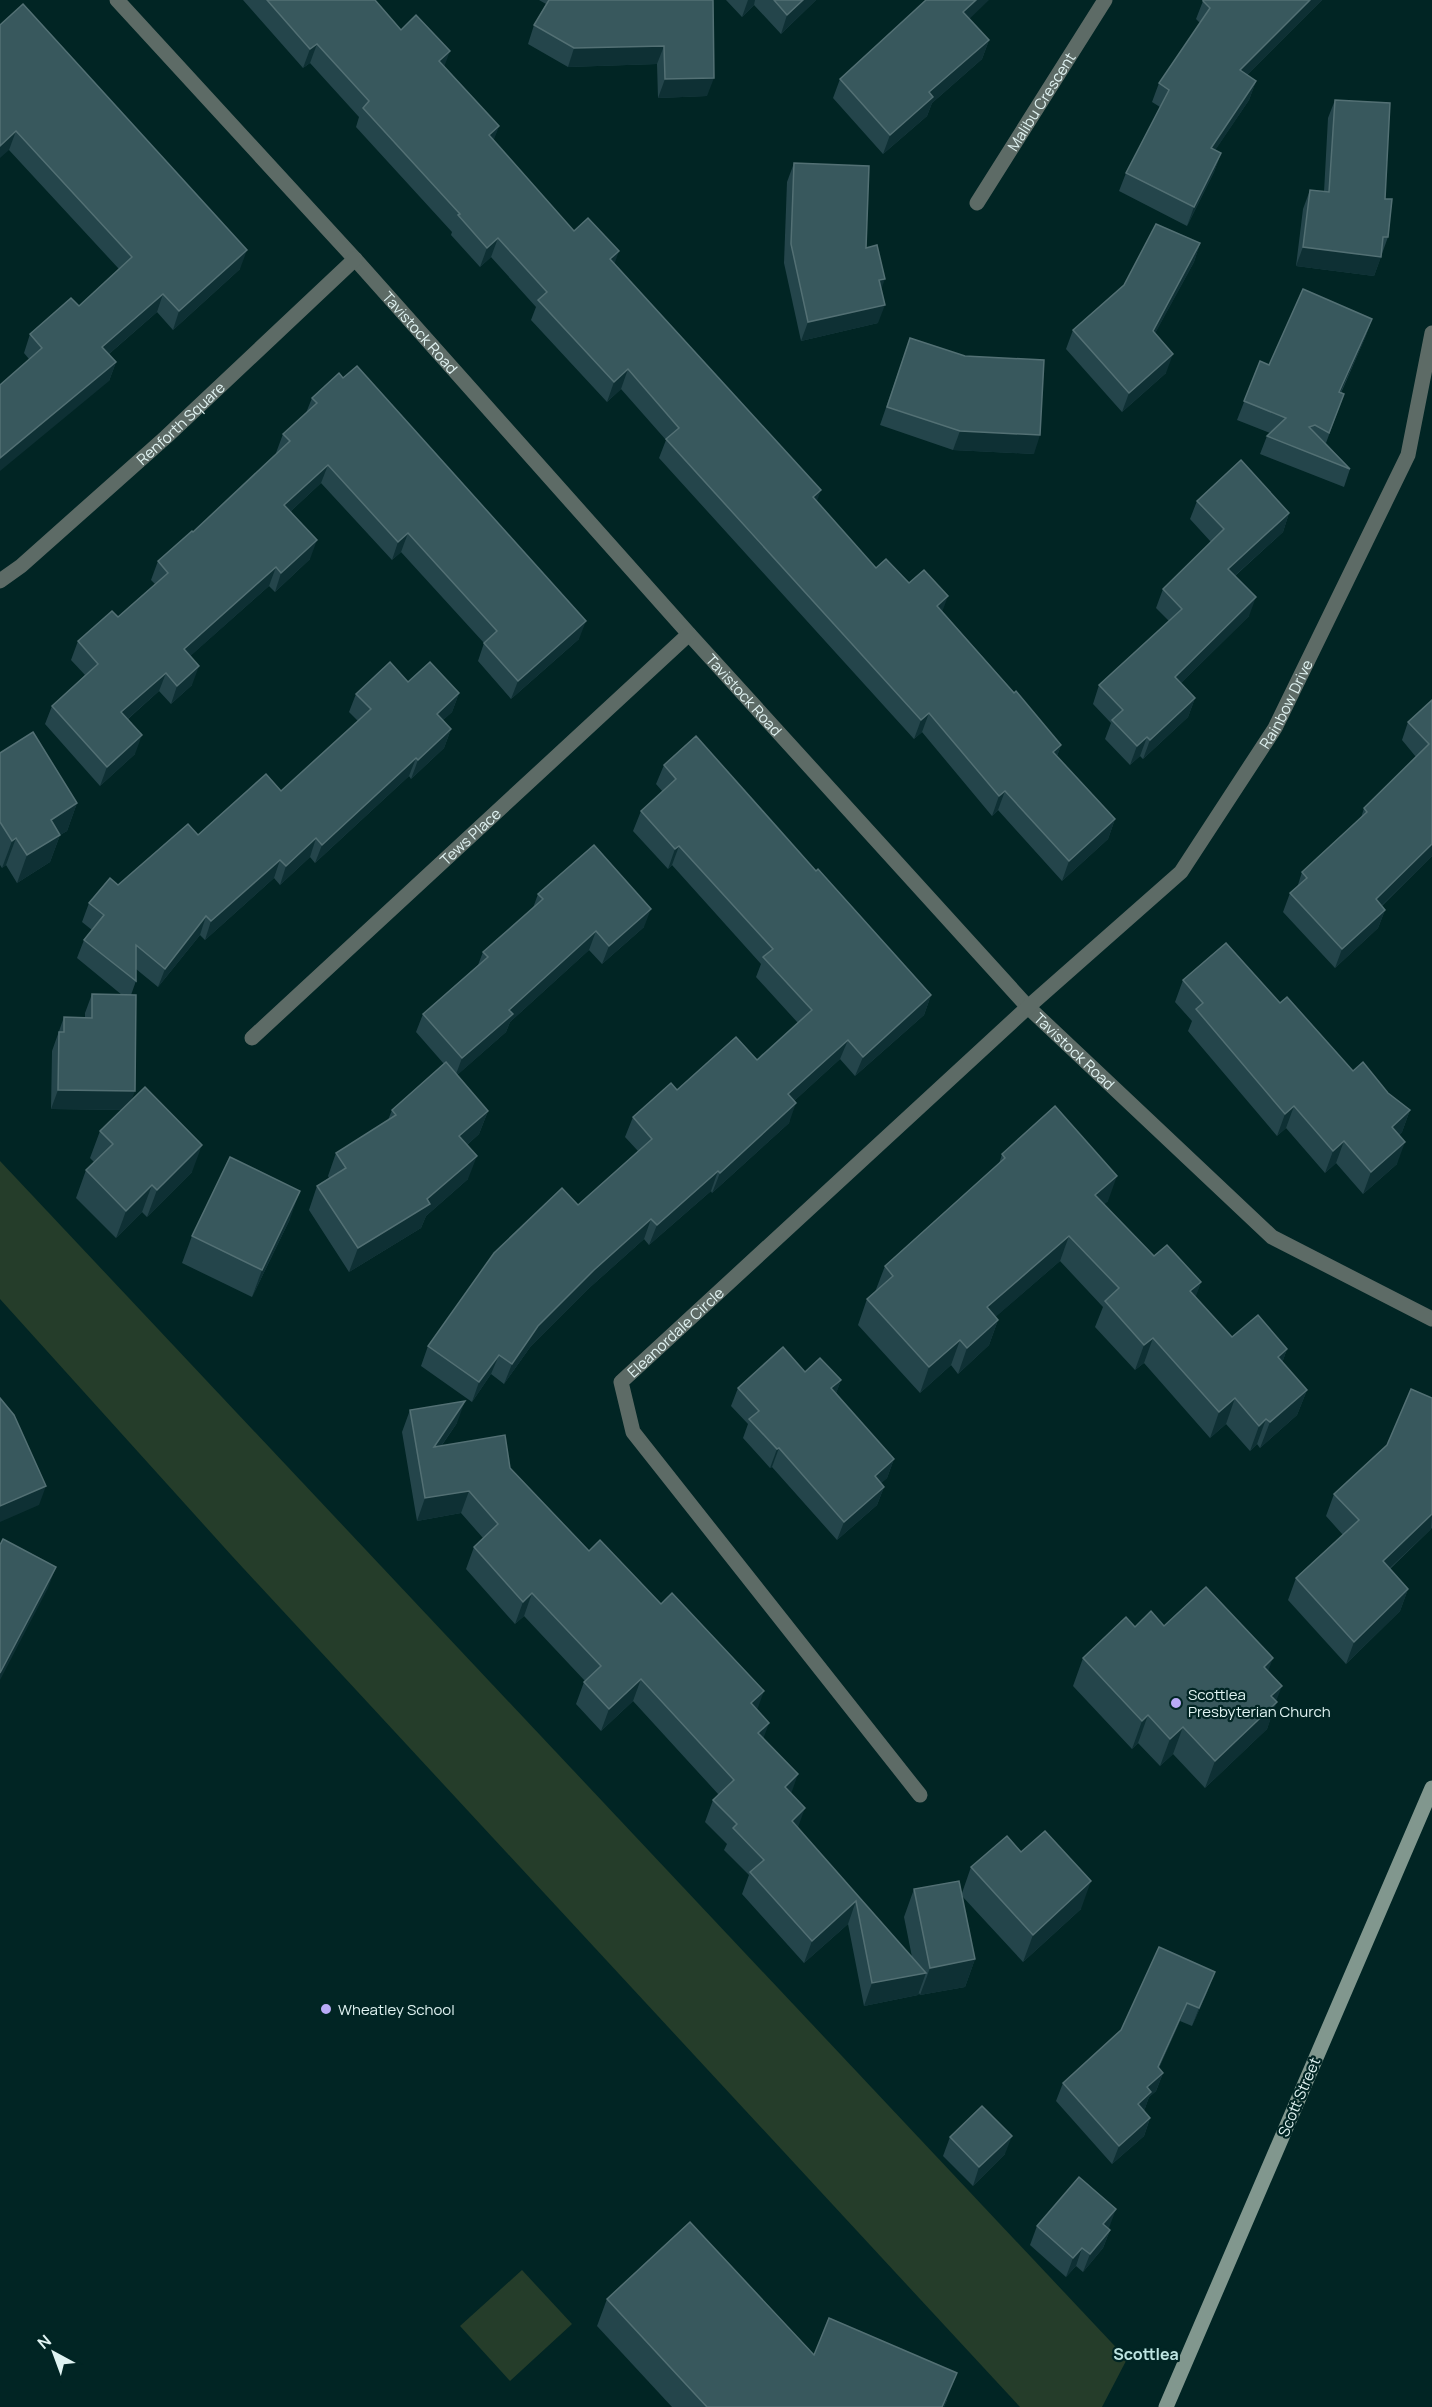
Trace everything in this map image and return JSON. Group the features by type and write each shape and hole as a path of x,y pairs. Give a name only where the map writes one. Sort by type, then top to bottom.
{"main road":[{"name":"Scott Street","path":"1166,2407 1432,1788"}],"street":[{"name":"Tavistock Road","path":"117,0 355,259 689,634 1028,1006 1272,1237 1432,1319"},
{"name":"Malibu Crescent","path":"977,203 1105,0"},
{"name":"Renforth Square","path":"0,581 29,559 166,437 355,259"},
{"name":"Rainbow Drive","path":"1028,1006 1181,872 1275,728 1408,455 1432,333"},
{"name":"Tews Place","path":"252,1038 689,634"},
{"name":"Eleanordale Circle","path":"920,1795 633,1432 621,1382 1028,1006"}],"green space":[{"path":"0,1161 1127,2359 1102,2407 1020,2407 232,1556 0,1299"},
{"path":"522,2270 572,2324 510,2381 460,2326"}],"building":[{"path":"267,0 375,0 401,30 416,15 450,51 439,61 499,126 489,135 574,231 588,218 619,251 610,259 821,490 813,497 876,568 886,559 909,583 924,570 948,596 937,606 1014,693 1016,691 1061,745 1053,752 1115,819 1069,861 1005,791 999,796 929,713 921,720 666,439 679,428 628,369 614,382 538,300 547,292 498,238 487,248 458,215 460,214 363,108 369,101 317,44 310,49"},
{"path":"549,0 713,0 714,78 665,79 664,46 574,48 534,25"},
{"path":"774,0 803,0 787,15"},
{"path":"926,0 976,0 963,12 989,40 929,92 933,97 890,135 840,79"},
{"path":"1203,0 1310,0 1240,70 1256,81 1211,148 1221,153 1194,207 1126,173 1169,90 1159,83 1210,8"},
{"path":"23,4 247,250 179,311 163,294 102,347 116,362 0,458 0,385 42,348 30,334 71,298 79,306 132,257 16,131 0,146 0,25"},
{"path":"1335,100 1390,103 1385,199 1392,199 1388,237 1383,237 1381,257 1303,247 1310,190 1329,192"},
{"path":"794,163 869,166 866,248 877,245 885,279 879,280 885,305 808,322 791,244"},
{"path":"1156,224 1200,243 1153,331 1173,354 1129,393 1073,330 1124,285"},
{"path":"1303,289 1372,319 1339,392 1344,394 1329,433 1315,425 1309,427 1350,469 1267,436 1286,418 1244,401 1260,361 1269,365"},
{"path":"910,338 965,356 1044,360 1040,435 960,431 887,407"},
{"path":"357,366 586,621 518,681 484,643 497,631 408,533 398,542 328,465 284,505 317,540 281,573 276,567 184,649 199,666 177,686 166,673 121,712 142,735 107,767 52,706 98,664 78,641 112,611 118,617 168,573 158,561 193,532 290,441 283,434 317,403 312,398 339,373 343,378"},
{"path":"1241,460 1289,513 1228,569 1256,597 1175,677 1195,698 1150,740 1147,737 1137,746 1112,720 1123,710 1099,685 1182,609 1163,589 1224,529 1197,501"},
{"path":"390,662 408,682 430,662 459,693 437,714 451,729 418,760 416,758 322,845 316,838 286,866 280,860 211,921 206,916 165,969 136,945 136,981 84,940 104,915 89,903 110,878 118,885 188,824 198,835 266,774 281,791 371,709 356,694"},
{"path":"1432,700 1432,844 1376,899 1385,910 1342,949 1290,893 1307,878 1302,872 1367,812 1364,808 1429,744 1408,722"},
{"path":"33,732 77,803 51,820 60,835 27,855 16,838 12,841 0,822 0,753"},
{"path":"696,736 816,871 818,869 931,995 863,1057 848,1040 788,1094 796,1103 720,1173 718,1171 657,1225 651,1219 594,1270 538,1326 512,1364 499,1355 479,1382 428,1346 494,1253 562,1188 578,1205 652,1139 633,1117 671,1083 677,1090 736,1037 757,1060 812,1010 763,957 773,949 679,846 675,849 641,811 676,779 664,765"},
{"path":"594,845 651,909 609,946 596,931 509,1010 513,1014 462,1058 423,1014 488,957 483,952 543,899 538,894"},
{"path":"1226,943 1280,1003 1287,997 1353,1071 1363,1062 1388,1093 1410,1110 1392,1127 1405,1142 1371,1172 1344,1141 1333,1151 1294,1106 1285,1114 1196,1009 1203,1003 1183,980"},
{"path":"92,994 136,995 135,1091 58,1090 59,1032 64,1032 64,1017 92,1018"},
{"path":"446,1062 488,1111 459,1136 477,1156 427,1199 430,1204 358,1248 317,1186 346,1168 336,1153 396,1115 392,1110"},
{"path":"145,1087 202,1145 157,1190 152,1185 126,1211 86,1170 113,1144 100,1131"},
{"path":"1055,1106 1117,1176 1095,1195 1154,1256 1167,1245 1201,1282 1190,1291 1232,1337 1258,1315 1287,1349 1278,1357 1307,1390 1270,1422 1266,1419 1259,1426 1235,1398 1219,1412 1153,1338 1144,1345 1105,1301 1119,1288 1069,1236 987,1307 998,1320 967,1348 960,1340 929,1367 867,1299 893,1276 885,1266 1005,1158 1002,1154"},
{"path":"230,1157 300,1191 262,1270 192,1236"},
{"path":"783,1347 805,1372 820,1358 841,1380 831,1388 894,1459 875,1476 884,1487 844,1522 779,1448 777,1449 749,1419 759,1411 738,1388"},
{"path":"1411,1389 1432,1398 1432,1514 1383,1561 1408,1589 1354,1642 1296,1578 1359,1520 1334,1494 1387,1445"},
{"path":"0,1398 14,1415 46,1486 0,1506"},
{"path":"465,1401 434,1447 505,1435 510,1468 589,1551 600,1540 661,1604 672,1593 764,1691 751,1703 769,1723 758,1733 798,1774 785,1787 805,1808 792,1821 926,1973 872,1983 856,1901 812,1941 750,1872 764,1860 733,1828 737,1824 713,1800 734,1780 641,1679 609,1709 584,1682 601,1666 532,1593 523,1602 474,1547 498,1524 469,1491 425,1498 410,1410"},
{"path":"3,1539 56,1567 0,1673 0,1545"},
{"name":"Scottlea Presbyterian Church","path":"1206,1587 1273,1658 1264,1667 1282,1686 1271,1696 1277,1702 1215,1761 1183,1727 1170,1739 1148,1715 1142,1721 1083,1658 1126,1617 1135,1627 1151,1611 1164,1626"},
{"path":"1045,1831 1091,1881 1033,1935 971,1867 1007,1836 1021,1852"},
{"path":"959,1881 975,1959 930,1968 914,1889"},
{"path":"1159,1947 1215,1972 1199,2008 1187,2003 1158,2067 1163,2073 1147,2087 1151,2092 1138,2104 1150,2118 1119,2146 1063,2083 1121,2030"},
{"path":"982,2106 1012,2136 979,2167 950,2137"},
{"path":"1079,2177 1116,2209 1103,2224 1110,2230 1090,2254 1082,2248 1073,2258 1037,2226"},
{"path":"690,2222 814,2355 829,2318 957,2373 942,2407 707,2407 607,2299"}],"place":[{"name":"Scottlea Presbyterian Church","path":"1176,1703"},
{"name":"Wheatley School","path":"326,2009"}],"district":[{"name":"Scottlea","path":"1146,2354"}]}
